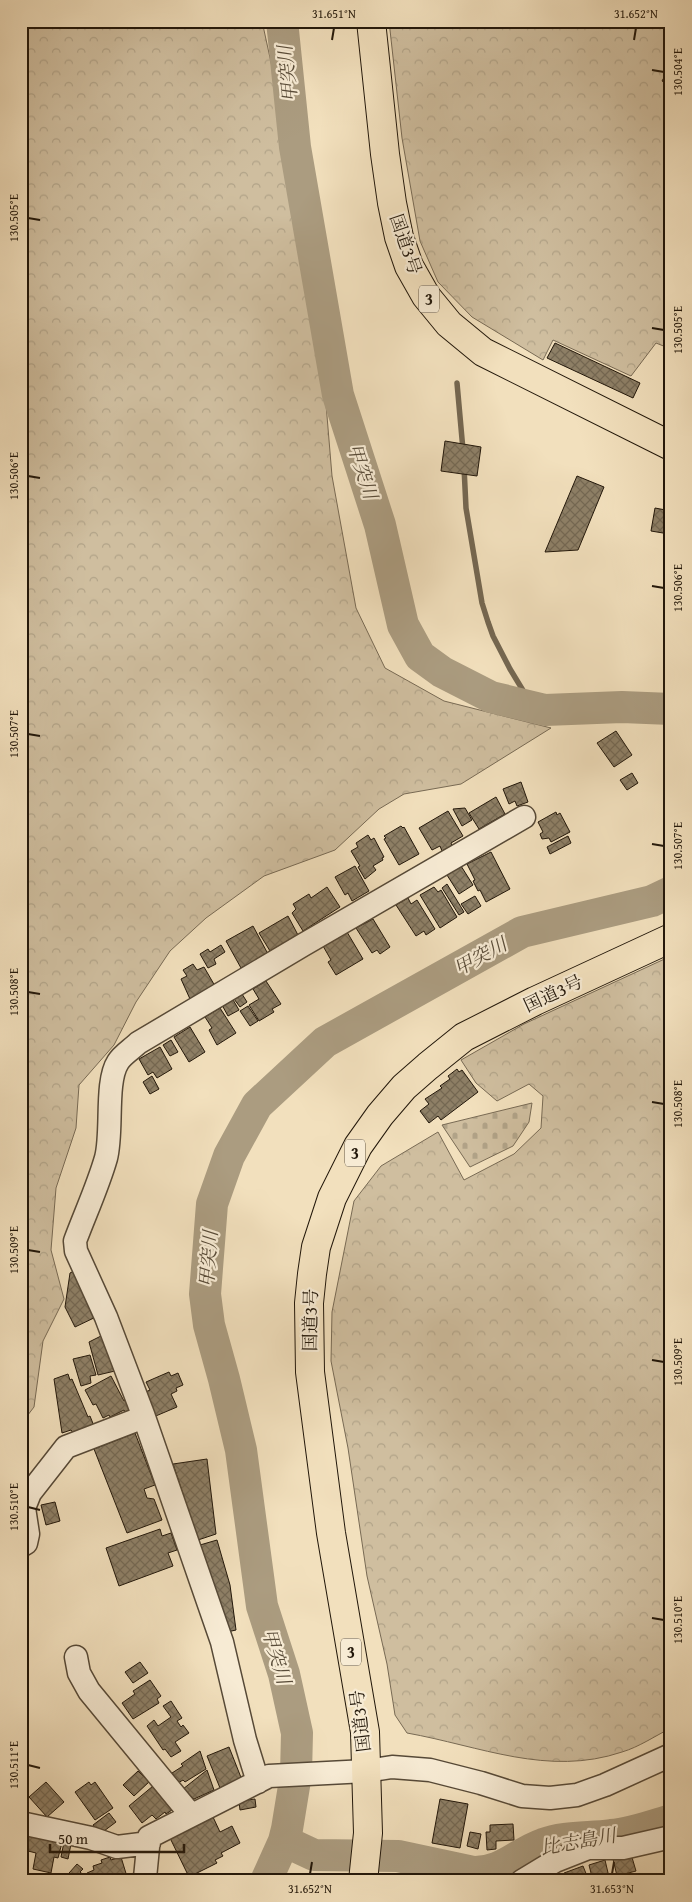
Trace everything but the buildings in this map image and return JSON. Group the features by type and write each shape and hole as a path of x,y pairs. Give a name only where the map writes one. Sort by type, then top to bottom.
{"highway":[{"name":"国道3号","path":"371,21 392,203 399,237 409,266 426,296 449,324 483,352 671,446"},
{"name":"国道3号","path":"364,1876 368,1833 354,1772 365,1732 331,1533 310,1372 309,1303 312,1274 316,1247 332,1198 358,1146 380,1115 404,1087 464,1037 671,938"}],"street":[{"path":"263,1779 245,1740 222,1642 144,1417 106,1316 76,1251 75,1242 106,1156 110,1128 111,1089 118,1062 138,1043 524,817"},
{"path":"21,1546 26,1543 28,1534 24,1508 30,1493 66,1448 144,1417"},
{"path":"76,1657 79,1673 89,1691 191,1815"},
{"path":"142,1881 145,1878 149,1837 263,1779 392,1768 430,1770 522,1796 550,1798 577,1795 605,1785 671,1755"},
{"path":"21,1823 91,1838 117,1848 149,1843"},
{"path":"522,1881 555,1861 588,1848 623,1848 671,1837"}],"green space":[{"path":"21,21 262,21 314,260 332,476 356,608 385,668 444,701 551,728 461,784 404,794 379,809 335,850 264,876 206,918 170,951 136,1002 114,1045 79,1085 76,1128 56,1188 51,1250 64,1299 43,1341 34,1407 21,1424"},
{"path":"389,21 671,21 671,349 656,343 631,376 553,340 543,360 472,317 438,282 420,241 402,138"},
{"path":"671,956 671,1728 622,1752 595,1759 567,1761 514,1757 407,1733 395,1715 387,1664 367,1576 348,1448 331,1361 332,1312 354,1201 381,1166 438,1132 464,1180 514,1154 541,1128 543,1096 529,1084 497,1101 476,1083 461,1060 524,1024"},
{"path":"532,1103 529,1122 513,1146 470,1167 442,1125"}],"waterway":[{"name":"甲突川","path":"282,21 295,147 338,395 380,525 403,625 420,656 442,672 491,697 545,710 622,707 671,709"},
{"path":"457,383 463,450"},
{"path":"464,467 466,508 482,603 493,636 533,707"},
{"name":"甲突川","path":"266,1881 284,1841 287,1829 296,1774 297,1733 284,1674 262,1606 241,1450 209,1325 205,1294 212,1204 229,1156 257,1105 325,1042 522,932 652,901 671,892"},
{"name":"比志島川","path":"284,1841 314,1855 398,1856 473,1872 501,1866 551,1841 619,1834 671,1820"}]}
